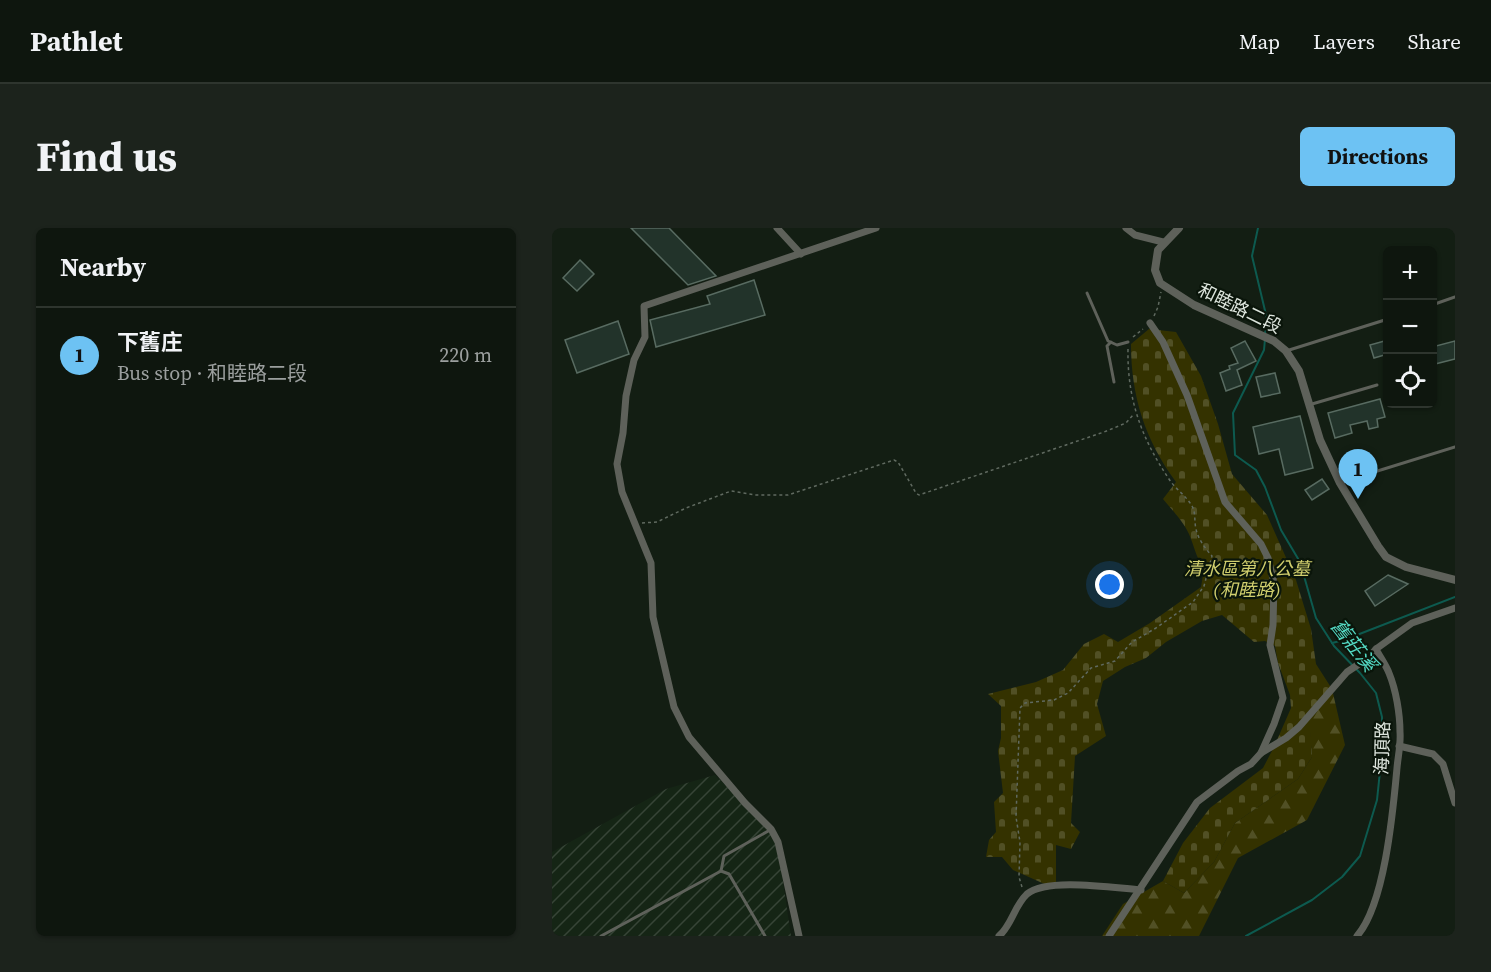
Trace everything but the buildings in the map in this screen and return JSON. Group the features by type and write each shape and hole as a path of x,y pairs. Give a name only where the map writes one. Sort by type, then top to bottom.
{"street":[{"path":"777,228 801,254"},
{"path":"799,936 778,842 771,829 745,803 689,737 674,707 653,617 651,564 622,492 617,464 623,433 626,396 634,360 645,337 644,306 876,228"},
{"path":"1126,228 1135,235 1163,242"},
{"path":"1160,283 1155,270 1158,250 1163,242 1179,228"},
{"name":"和睦路二段","path":"1160,283 1194,304 1275,340 1286,351 1299,371 1320,440 1340,483 1368,533 1386,557 1406,567 1455,580"},
{"path":"1150,323 1188,394 1225,501 1261,544 1268,558 1274,583 1270,645 1283,698 1261,753"},
{"path":"1109,936 1197,802 1299,727 1347,672 1368,658 1376,649 1412,623 1455,608"},
{"name":"海頂路","path":"1357,936 1373,905 1382,872 1394,802 1400,732 1398,709 1389,674 1376,649"},
{"path":"1399,746 1433,754 1443,764 1455,803"},
{"path":"999,936 1007,930 1012,916 1025,896 1038,887 1059,885 1141,890"}],"lane":[{"path":"1087,293 1108,341 1117,345 1128,342"},
{"path":"1437,302 1455,297"},
{"path":"1286,351 1383,321"},
{"path":"1111,342 1107,346 1114,382"},
{"path":"1308,405 1377,385"},
{"path":"1340,483 1455,447"},
{"path":"721,871 724,856 771,829"},
{"path":"601,936 721,871 729,874 765,936"}],"path":[{"path":"1025,896 1019,878 1020,842 1016,818 1020,708 1025,703 1054,700 1068,693 1091,668 1114,661 1132,642 1193,602 1204,586 1212,556 1201,542 1192,506 1172,484 1154,456 1135,413 1130,393 1128,342 1150,323 1158,307 1162,290 1160,283"},
{"path":"635,523 657,522 730,491 755,495 788,495 894,460 898,462 916,493 920,495 1104,432 1126,423 1135,413"}],"shaded area":[{"path":"715,775 776,836 791,936 552,936 552,852 666,789"}],"green space":[{"name":"清水區第八公墓 (和睦路)","path":"1149,329 1176,332 1201,376 1232,474 1267,515 1296,580 1311,629 1316,664 1332,689 1310,719 1312,757 1298,779 1235,823 1214,862 1184,893 1163,881 1183,843 1210,808 1263,768 1291,708 1290,695 1278,663 1275,646 1265,641 1254,642 1222,615 1202,621 1166,642 1146,658 1125,667 1103,681 1097,704 1106,736 1075,756 1071,823 1080,832 1071,849 1056,845 1056,883 1049,886 1013,870 1002,857 986,857 989,840 996,832 994,802 1003,793 998,751 1001,738 1001,706 988,694 1036,682 1063,670 1084,644 1104,634 1118,642 1150,623 1201,587 1204,569 1189,534 1181,520 1163,499 1176,482 1148,434 1137,399 1131,344"},
{"path":"1332,689 1345,745 1307,820 1238,858 1199,936 1102,936 1123,904 1163,881 1184,893 1214,862 1235,823 1298,779 1312,757 1309,719"}],"waterway":[{"name":"舊莊溪","path":"1258,228 1252,256 1267,319 1265,334"},
{"name":"舊莊溪","path":"1246,936 1312,900 1342,877 1360,856 1377,800 1382,752 1382,717 1376,693 1334,646 1316,618 1300,562 1281,530 1265,487 1256,470 1235,455 1233,413 1264,350 1265,339"},
{"path":"1332,643 1455,597"}],"place":[{"name":"下舊庄","path":"1358,499"}]}
